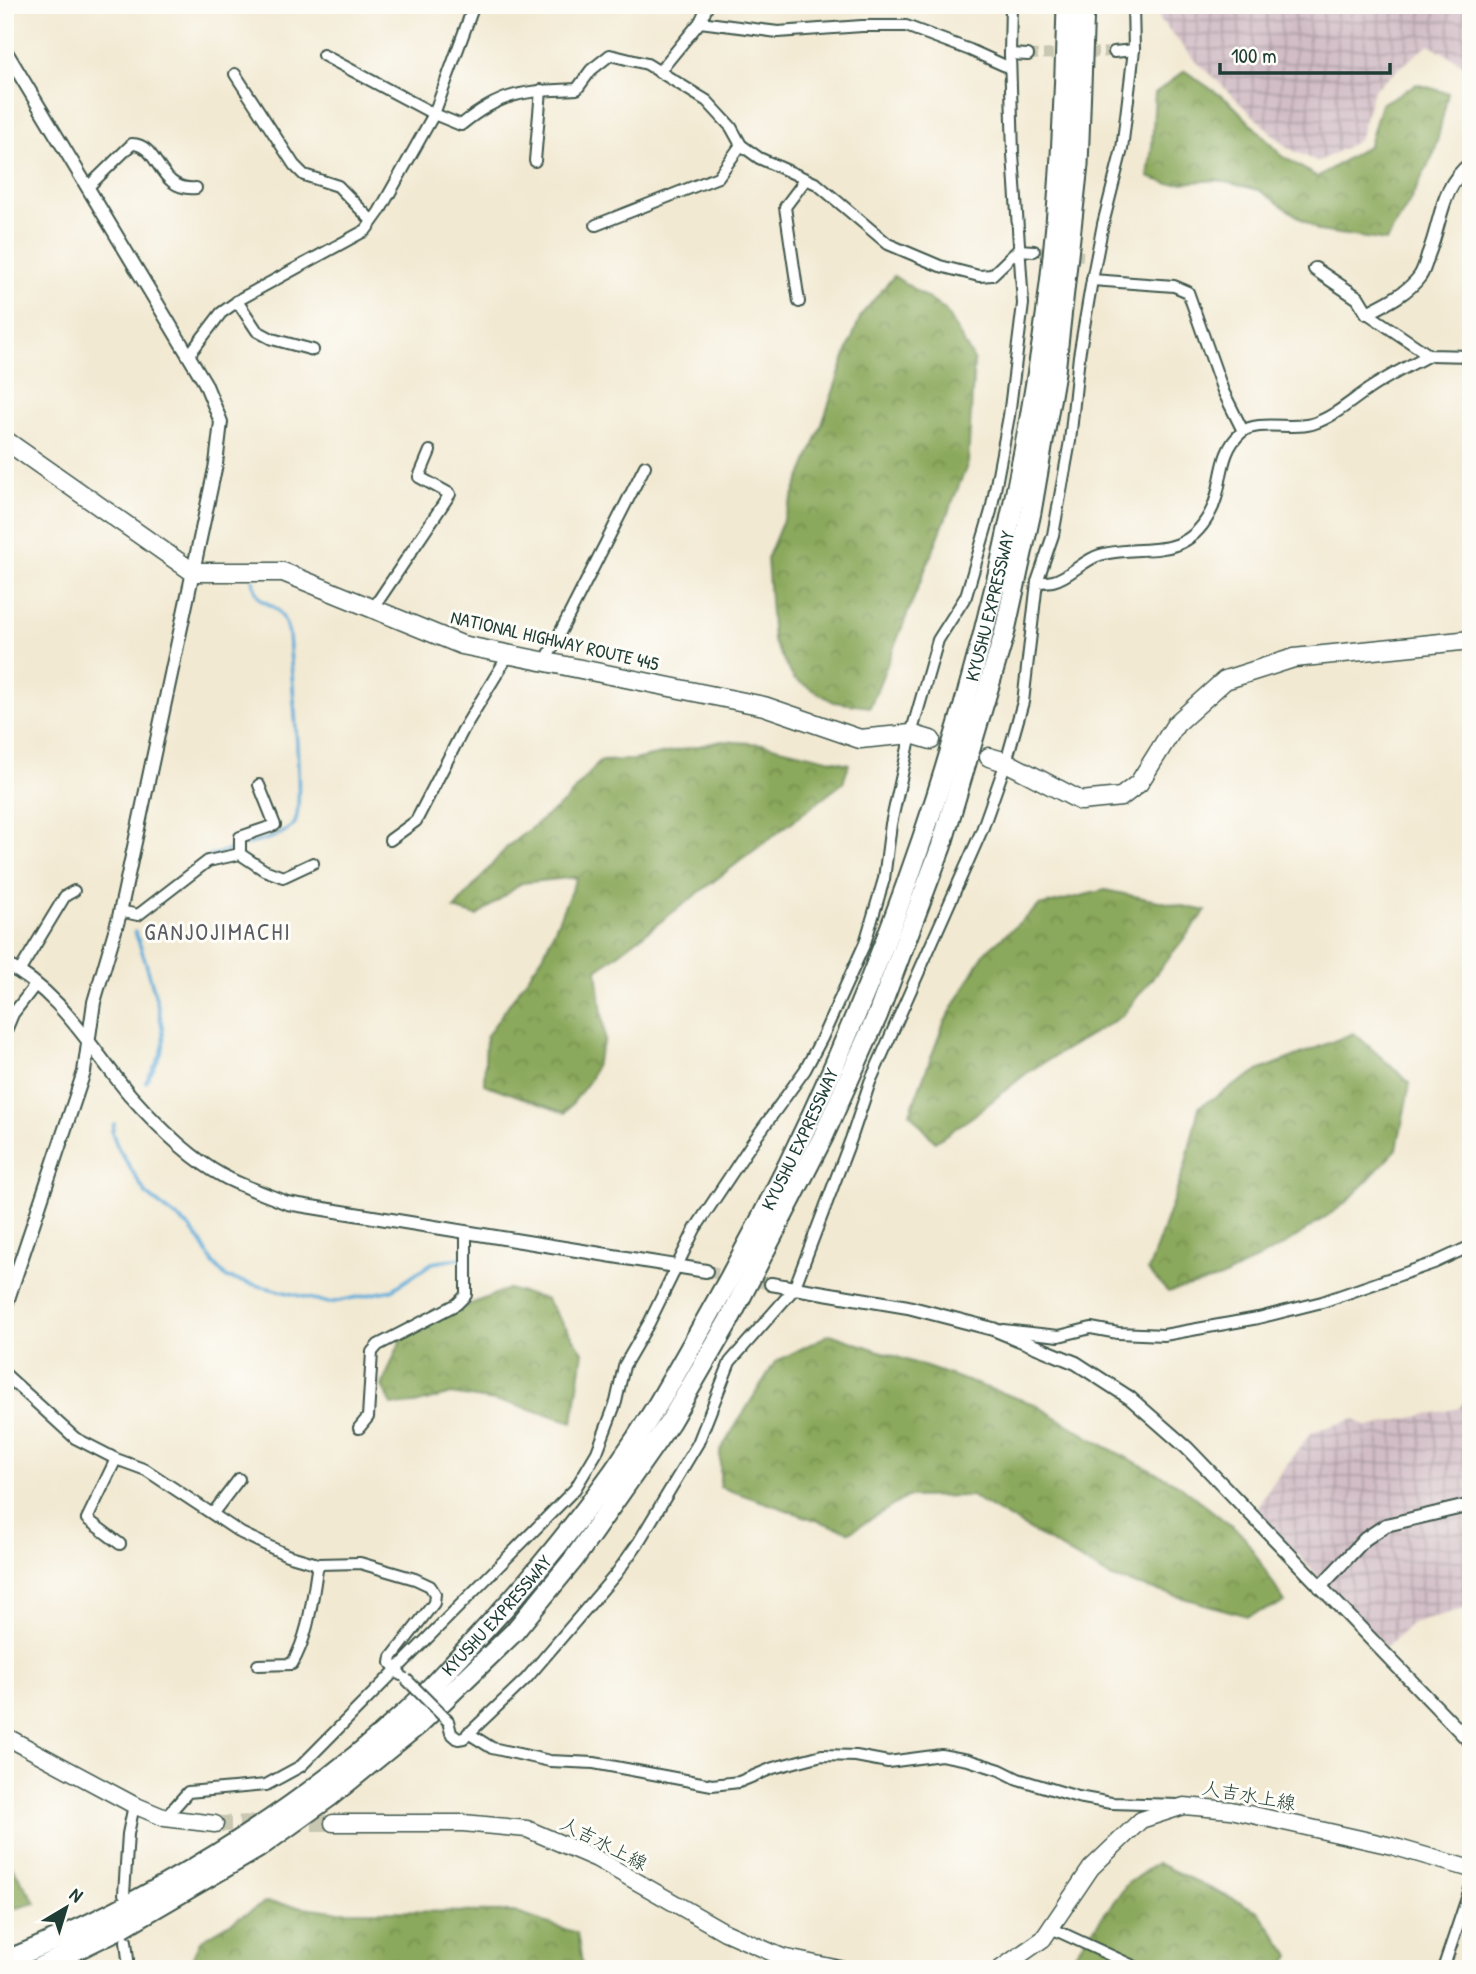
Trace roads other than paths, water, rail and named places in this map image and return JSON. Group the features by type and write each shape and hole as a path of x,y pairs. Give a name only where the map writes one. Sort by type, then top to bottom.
{"highway":[{"name":"KYUSHU EXPRESSWAY","path":"5,1961 59,1939 113,1912 245,1837 335,1771 405,1713 498,1616 558,1545 655,1408 761,1220 807,1128 860,1008 914,864 967,698 1002,559 1039,368 1062,163 1067,5"},
{"name":"KYUSHU EXPRESSWAY","path":"37,1969 120,1929 258,1848 329,1797 419,1724 514,1632 574,1559 670,1422 728,1322 823,1137 878,1014 941,847 1003,635 1031,512 1055,372 1078,165 1084,5"},
{"path":"5,440 193,572"},
{"name":"NATIONAL HIGHWAY ROUTE 445","path":"193,572 282,572 462,645 764,706 860,739 911,734 931,740"},
{"path":"989,757 1006,762 1081,801 1121,797 1139,783 1176,724 1225,680 1294,658 1471,640"}],"main road":[{"path":"5,1736 134,1805 165,1818 215,1824"},
{"name":"人吉水上線","path":"1000,1969 1043,1939 1091,1868 1140,1820 1184,1806 1231,1810 1392,1846 1471,1869"},
{"name":"人吉水上線","path":"333,1823 463,1823 527,1829 597,1859 725,1932 782,1957 839,1969"}],"street":[{"path":"189,355 221,313 237,301 366,230 435,114 474,5"},
{"path":"659,72 700,22 708,5"},
{"path":"165,1818 188,1792 266,1784 301,1766 401,1675 575,1489 597,1452 616,1402 624,1366 649,1323 695,1229 805,1070 822,1038 864,943 884,879 891,824 911,734 938,640 966,596 991,511 1009,416 1023,304 1010,68 1011,5"},
{"path":"5,1374 75,1438 116,1459 146,1469 242,1533 287,1555 318,1564 360,1563 430,1586 435,1603 392,1657 391,1663 448,1721 451,1733 461,1740 526,1679 617,1574 698,1443 730,1362 794,1289 870,1082 982,830 1006,762 1023,702 1037,582 1053,535 1070,441 1079,356 1092,280 1122,149 1134,50 1133,5"},
{"path":"700,22 778,32 906,26 1010,68"},
{"path":"5,50 189,355 205,383 221,422 216,464 120,911 94,1002 84,1072 5,1308"},
{"path":"1114,52 1134,50"},
{"path":"1010,54 1028,55"},
{"path":"323,55 461,125 495,100 526,91 577,89 591,70 610,55 647,64 707,102 731,127 741,145 759,158 817,184 888,244 940,265 979,276 992,275 1018,250 1034,251"},
{"path":"235,74 304,175 338,186 372,221"},
{"path":"535,161 541,90"},
{"path":"88,187 132,144 139,144 147,149 170,181 184,189 196,188"},
{"path":"596,225 718,177 741,145"},
{"path":"1367,313 1386,304 1421,275 1445,197 1457,174 1471,163"},
{"path":"799,302 785,207 806,179"},
{"path":"1083,257 1096,258"},
{"path":"1315,269 1358,298 1367,313 1429,355"},
{"path":"1092,280 1174,286 1188,292 1223,391 1243,431"},
{"path":"237,301 257,331 272,339 313,350"},
{"path":"1037,582 1055,581 1098,556 1177,546 1192,537 1210,515 1217,496 1225,454 1243,431 1251,427 1297,428 1313,424 1331,417 1371,387 1429,355 1471,356"},
{"path":"372,610 450,494 419,477 430,451"},
{"path":"545,662 645,466"},
{"path":"390,839 416,821 463,730 509,654"},
{"path":"240,854 240,837 275,825 259,785"},
{"path":"120,911 138,915 208,861 240,854 264,870 283,877 313,863"},
{"path":"19,972 65,896 74,891"},
{"path":"5,964 48,994 88,1039 129,1093 168,1135 222,1176 288,1203 706,1271"},
{"path":"5,1033 13,1014 36,985"},
{"path":"359,1427 368,1417 372,1352 378,1345 457,1304 466,1295 466,1232"},
{"path":"993,1329 1059,1336 1091,1328 1118,1333 1164,1335 1258,1318 1322,1302 1434,1263 1471,1246"},
{"path":"771,1284 908,1307 993,1329 1076,1363 1130,1398 1187,1448 1471,1743"},
{"path":"116,1459 87,1519 120,1544"},
{"path":"213,1513 239,1479"},
{"path":"1320,1587 1365,1539 1386,1525 1415,1516 1471,1505"},
{"path":"258,1665 292,1664 306,1635 318,1564"},
{"path":"468,1733 492,1748 550,1761 594,1763 712,1785 739,1782 773,1768 822,1755 856,1756 888,1762 942,1755 968,1760 1078,1797 1111,1803 1184,1806"},
{"path":"124,1894 128,1834 134,1805"},
{"path":"1443,1969 1471,1886"},
{"path":"1051,1928 1140,1969"},
{"path":"126,1941 132,1968"}],"waterway":[{"path":"245,845 277,835 294,824 298,793 289,634 280,613 258,596 253,580"},
{"path":"210,856 236,848"},
{"path":"135,932 162,1024 162,1052 146,1082"},
{"path":"114,1124 112,1132 117,1146 146,1194 188,1226 213,1263 227,1278 329,1303 392,1290 432,1263 461,1258"}],"tunnel":[{"path":"1028,55 1114,52"},
{"path":"1034,251 1083,256"},
{"path":"706,1271 771,1284"},
{"path":"215,1824 265,1823"},
{"path":"288,1823 333,1823"}],"district":[{"name":"GANJOJIMACHI","path":"218,931"}]}
